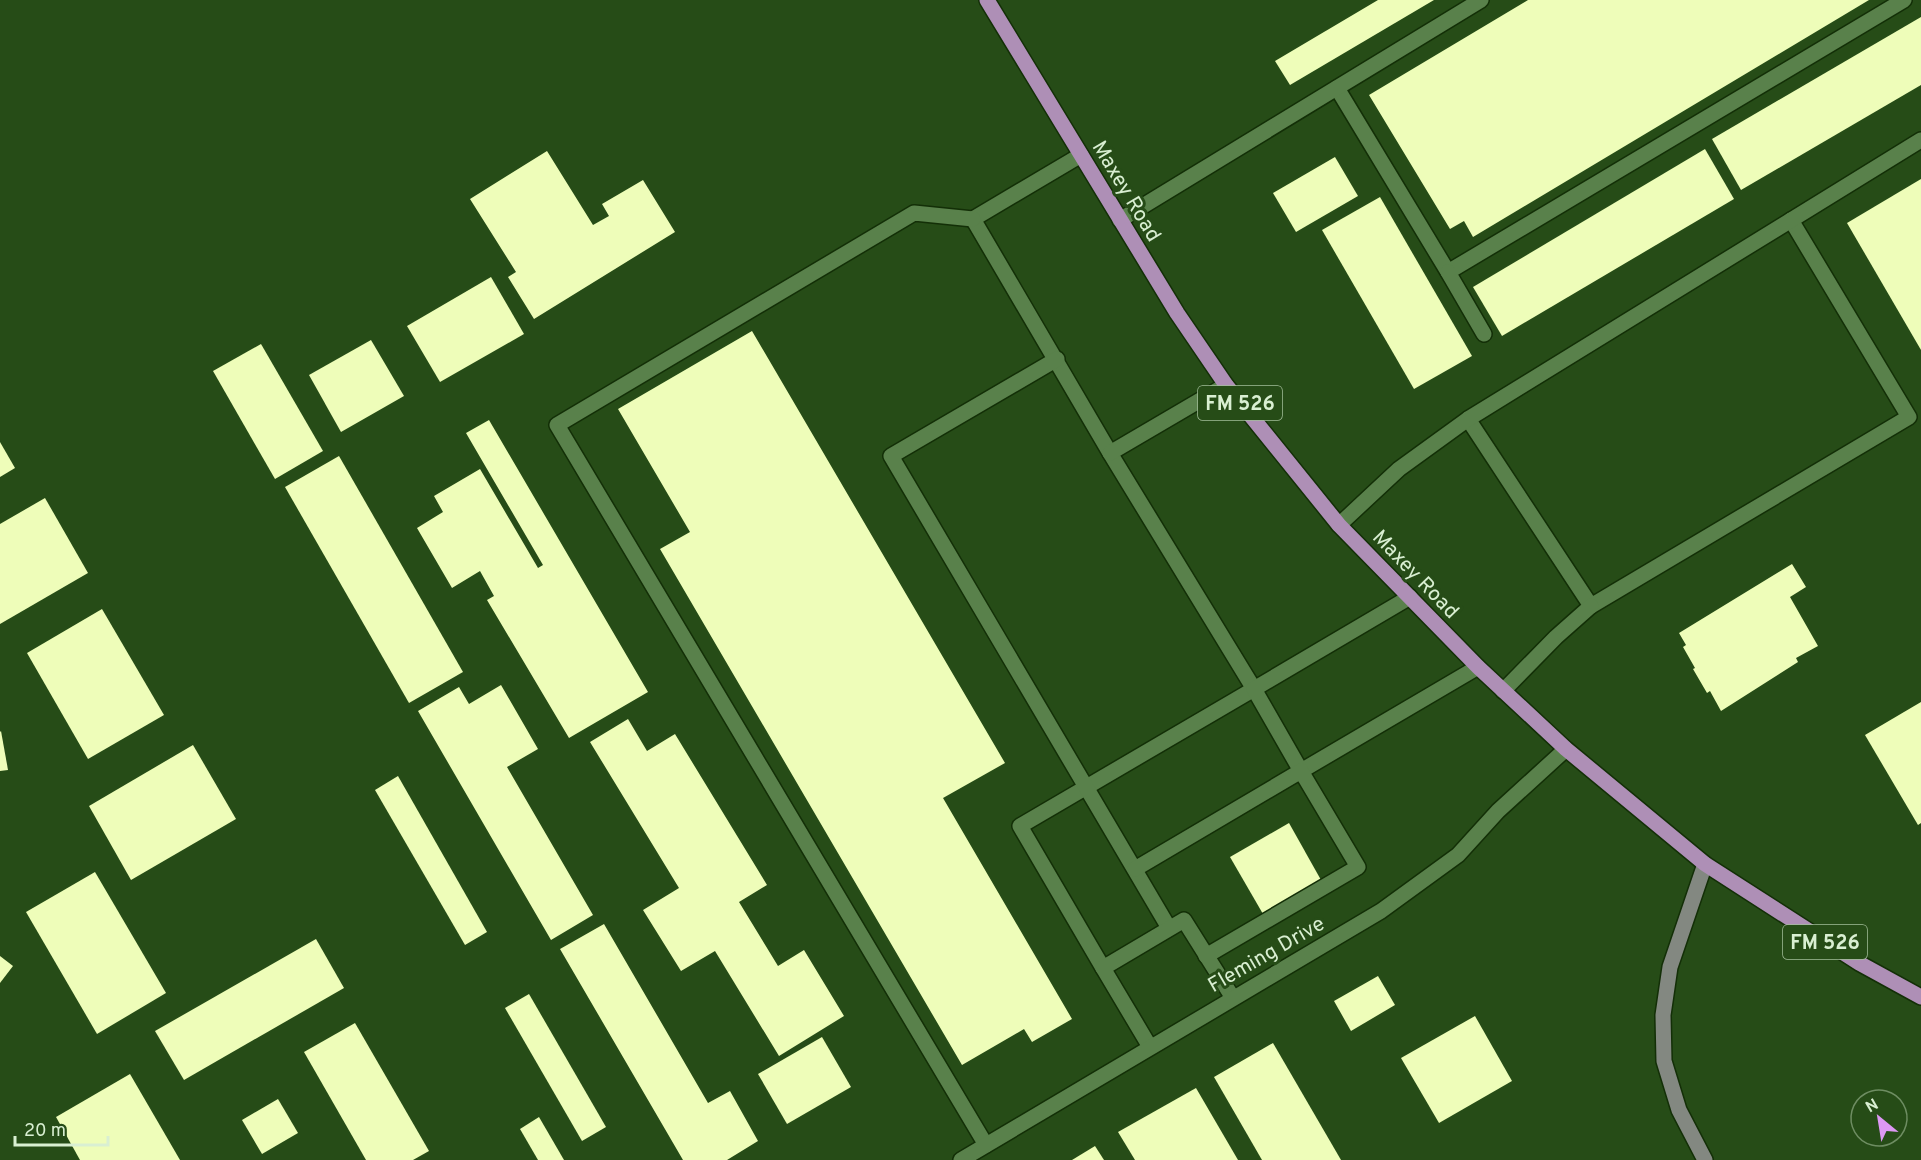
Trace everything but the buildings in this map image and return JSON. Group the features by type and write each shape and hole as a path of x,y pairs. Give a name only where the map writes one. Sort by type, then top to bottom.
{"main road":[{"name":"Maxey Road","path":"987,0 1177,313 1226,385 1339,525 1503,691 1566,749 1705,864"},
{"name":"FM 526","path":"1705,864 1859,963 1921,997"}],"street":[{"path":"1120,220 1481,0"},
{"path":"1448,272 1904,0"},
{"path":"1337,87 1484,334"},
{"path":"1339,525 1399,469 1468,419 1921,140"},
{"path":"986,1145 557,425 914,213 973,219 1081,155"},
{"path":"973,219 1358,867 1206,956"},
{"path":"1503,691 1556,637 1592,606 1909,417 1791,220"},
{"path":"1057,359 891,456 1169,928"},
{"path":"1110,453 1226,385"},
{"path":"1468,419 1592,606"},
{"path":"1150,1047 1020,826 1410,597"},
{"path":"1135,869 1478,667"},
{"name":"Fleming Drive","path":"961,1160 1381,911 1458,855 1498,811 1566,749"},
{"path":"1705,864 1670,967 1663,1015 1664,1061 1679,1110 1705,1160"},
{"path":"1103,968 1184,920 1233,998"}]}
